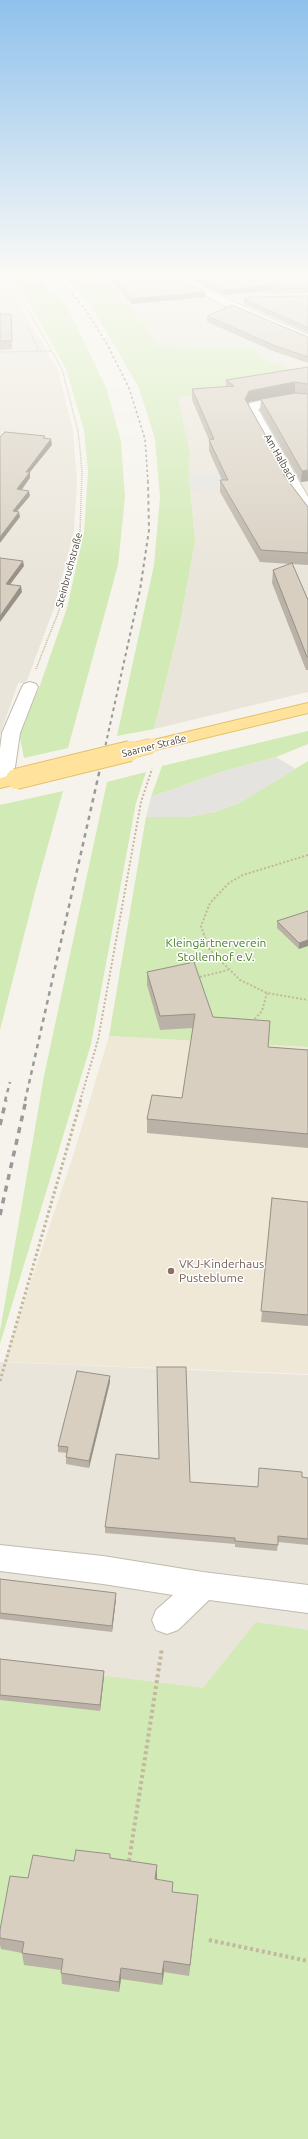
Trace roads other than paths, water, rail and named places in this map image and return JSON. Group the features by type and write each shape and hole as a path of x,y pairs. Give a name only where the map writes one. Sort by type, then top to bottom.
{"main road":[{"name":"Saarner Straße","path":"8,781 308,708"}],"street":[{"name":"Am Halbach","path":"308,400 295,398 268,402 254,406 252,409 304,495 308,509"},
{"path":"8,781 5,774 11,734 30,687"},
{"path":"0,1558 103,1570 203,1586 308,1599"},
{"path":"167,1620 203,1586"}],"railway":[{"path":"122,374 129,388 145,439 148,483"},
{"path":"104,752 140,590 149,530 148,482"},
{"path":"25,1101 104,751"},
{"path":"5,1101 10,1082"},
{"path":"0,1125 6,1100"},
{"path":"0,1215 26,1100"}],"place":[{"name":"VKJ-Kinderhaus Pusteblume","path":"171,1271"}],"park label":[{"name":"Kleingärtnerverein Stollenhof e.V.","path":"216,950"}]}
